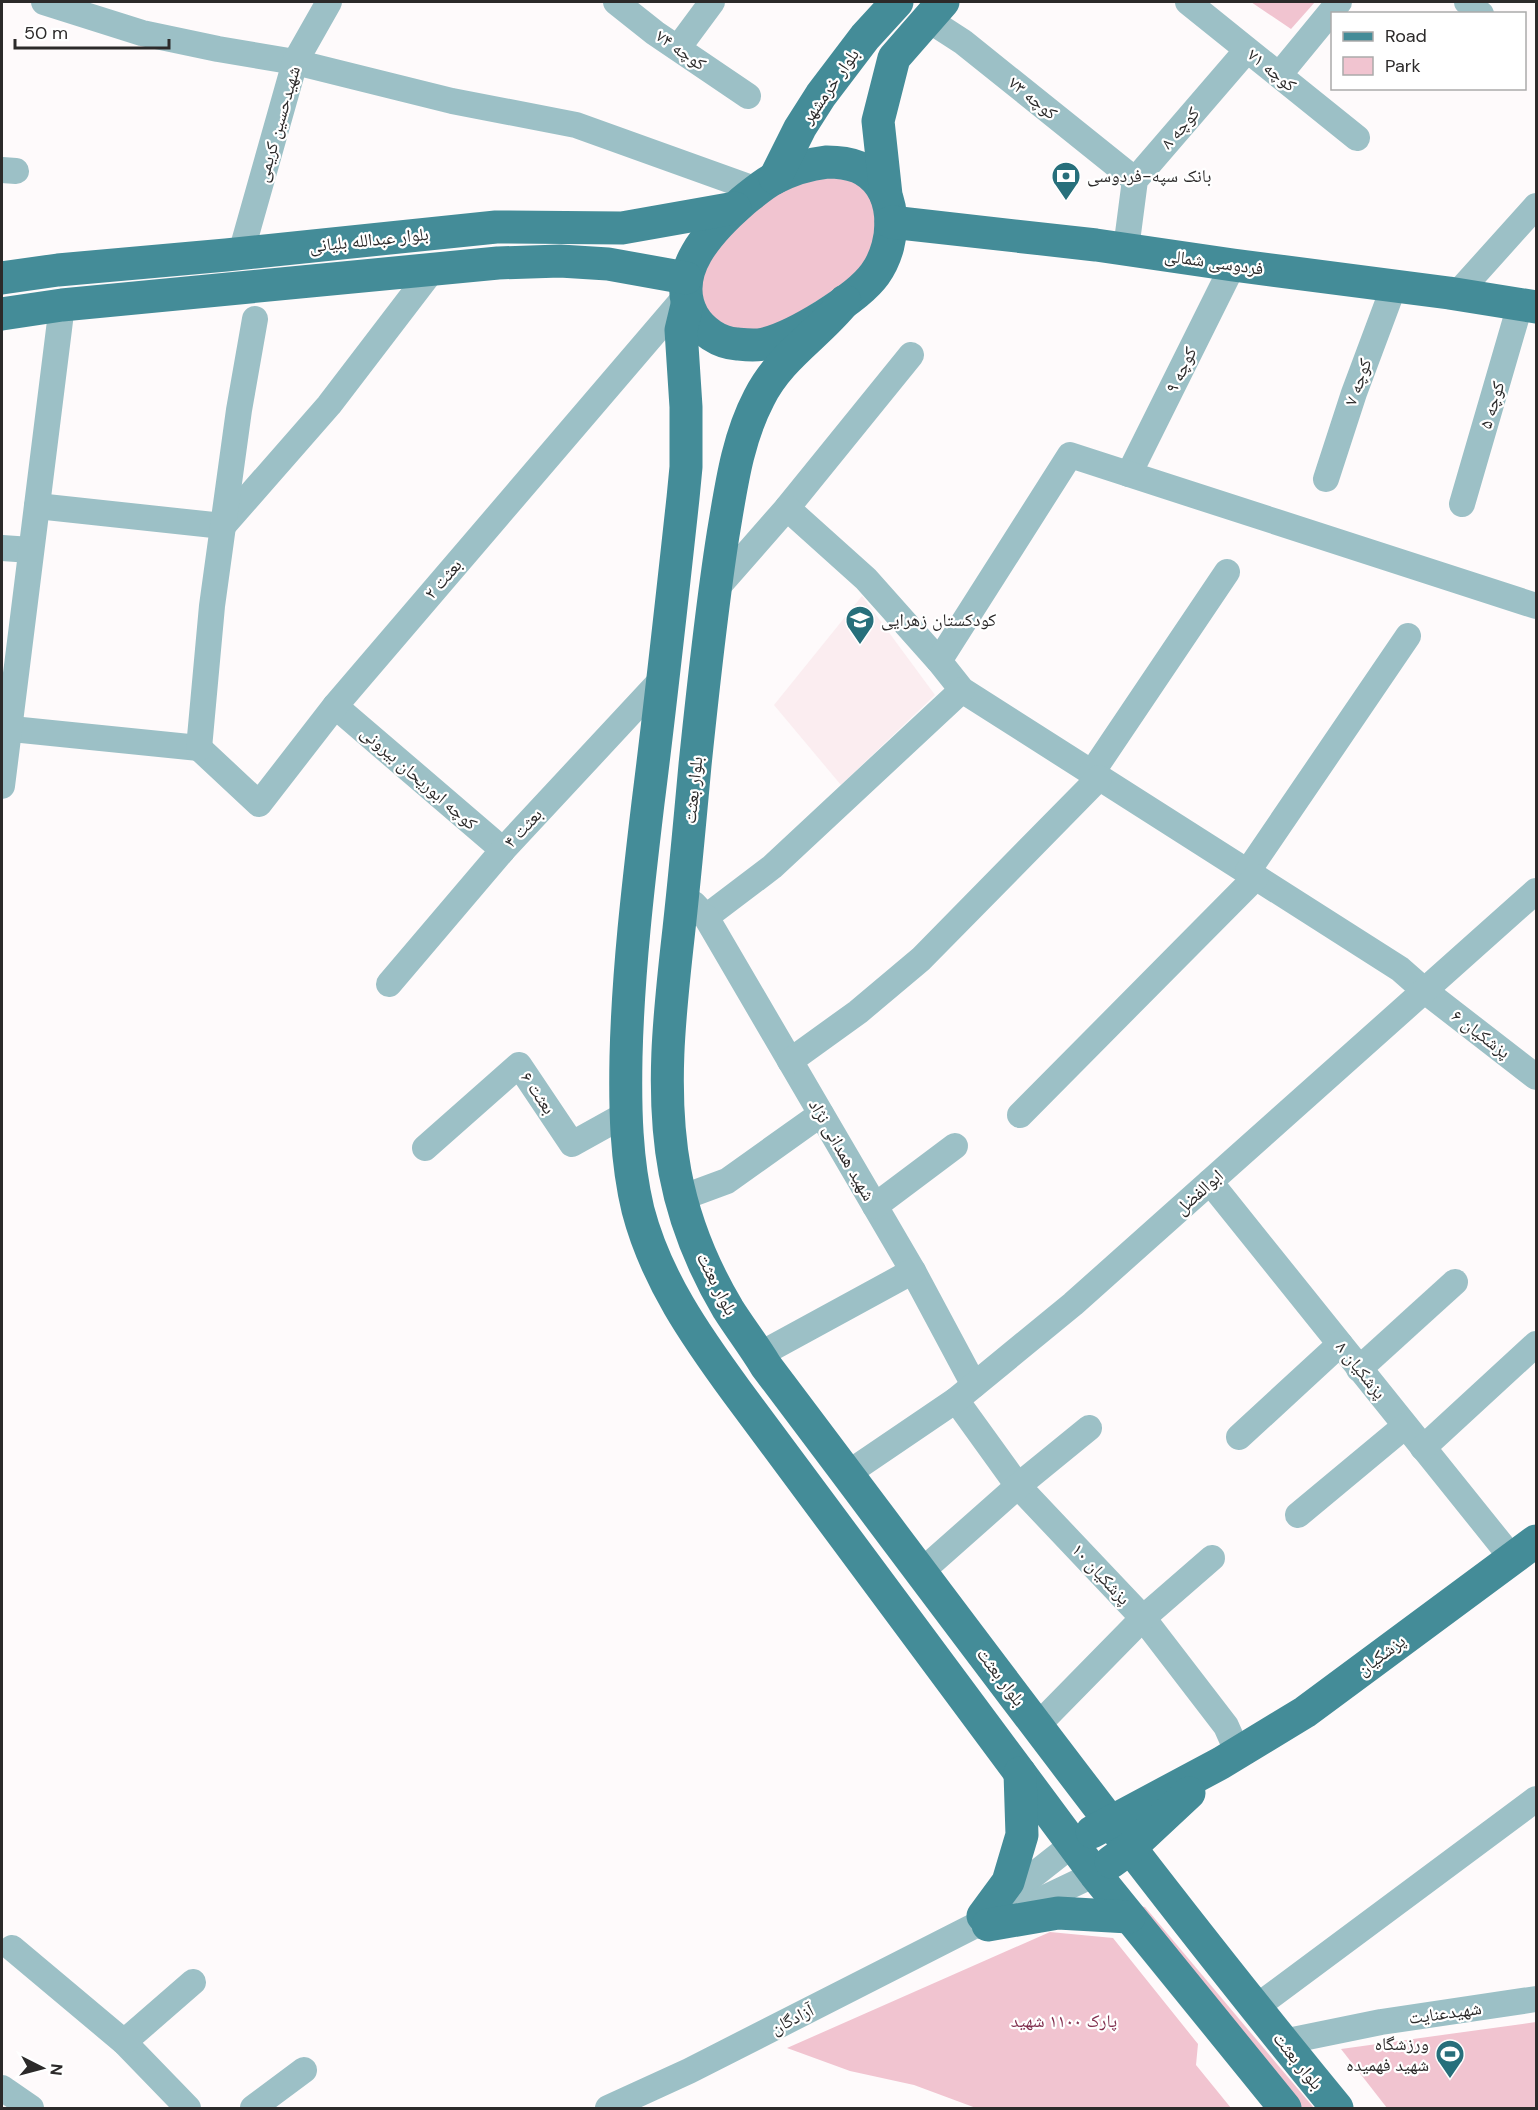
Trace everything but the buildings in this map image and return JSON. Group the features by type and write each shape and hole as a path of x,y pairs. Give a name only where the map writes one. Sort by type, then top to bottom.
{"main road":[{"name":"بلوار خرمشهر","path":"756,192 821,94 893,3"},
{"path":"686,293 700,327 714,337 731,344 754,346 784,338 845,301 874,276 888,242 889,208 878,122 894,58 936,11"},
{"path":"865,37 863,48 873,60 894,58"},
{"path":"889,208 872,176 845,163 818,163 756,192 711,231 697,254 686,293 681,330 686,408 686,467 632,943 627,1029 626,1114 629,1157 642,1221 659,1268 690,1326 774,1443 1095,1874 1285,2109"},
{"name":"بلوار عبدالله بلیانی","path":"2,278 58,270 241,254 496,227 622,228 756,192"},
{"name":"فردوسی شمالی","path":"889,208 1126,249 1528,306"},
{"name":"بلوار عبدالله بلیانی","path":"2,314 62,305 498,262 560,261 608,264 686,293"},
{"name":"بلوار بعثت","path":"845,301 786,358 759,399 737,458 716,589 668,1036 671,1149 681,1198 689,1227 706,1266 727,1306 759,1355 1129,1849 1337,2109"},
{"name":"پزشکیان","path":"1073,1844 1229,1758 1305,1712 1524,1549"},
{"name":"پزشکیان","path":"1095,1874 1129,1849 1229,1758"},
{"path":"982,1922 1008,1882 1022,1835 1020,1773"},
{"path":"982,1922 1058,1913 1129,1917"}],"street":[{"path":"44,2 142,33 295,62 452,101 576,125 756,192"},
{"name":"شهیدحسین کریمی","path":"241,254 295,62 329,2"},
{"name":"کوچه ۷۴","path":"616,2 748,96"},
{"path":"678,48 712,2"},
{"path":"1279,75 1339,2"},
{"path":"1467,2 1479,12"},
{"name":"کوچه ۷۱","path":"1200,5 1247,50 1357,138"},
{"name":"کوچه ۷۳","path":"936,11 963,42 1135,180"},
{"name":"کوچه ۸","path":"1135,180 1247,50"},
{"path":"1126,249 1135,180"},
{"path":"1456,295 1536,206"},
{"name":"کوچه ۹","path":"1129,474 1233,265"},
{"path":"223,526 329,405 433,269"},
{"name":"کوچه ۷","path":"1326,479 1354,393 1394,286"},
{"name":"بعثت ۲","path":"199,748 259,804 335,706 686,293"},
{"path":"2,786 5,728 37,506 62,305"},
{"name":"کوچه ۵","path":"1462,504 1528,306"},
{"path":"5,728 199,748 212,606 239,410 255,319"},
{"path":"716,589 788,508 911,355"},
{"path":"939,661 1070,455 1536,606"},
{"path":"37,506 223,526"},
{"name":"پزشکیان ۶","path":"788,508 866,579 962,690 1400,969 1536,1077"},
{"path":"2,548 31,550"},
{"path":"790,1061 858,1012 921,959 1095,776 1227,572"},
{"path":"1020,1115 1252,874 1408,636"},
{"name":"بعثت ۴","path":"389,984 503,850 663,678"},
{"path":"706,917 772,867 962,690"},
{"name":"کوچه ابوریحان بیرونی","path":"335,706 503,850"},
{"name":"ابوالفضل","path":"847,1474 965,1393 1073,1304 1536,891"},
{"name":"شهید همدانی نژاد","path":"682,892 706,917 913,1271 965,1393"},
{"name":"بعثت ۶","path":"425,1148 519,1065 572,1144 626,1114"},
{"path":"681,1198 727,1181 821,1114"},
{"path":"875,1206 955,1146"},
{"name":"پزشکیان ۸","path":"1210,1182 1423,1448 1524,1549"},
{"path":"759,1355 913,1271"},
{"path":"1359,1369 1455,1282"},
{"path":"1239,1437 1340,1344"},
{"path":"1423,1448 1536,1344"},
{"name":"پزشکیان ۱۰","path":"965,1393 1018,1486 1143,1618 1226,1726 1229,1758"},
{"path":"1298,1515 1405,1426"},
{"path":"922,1571 1018,1486 1089,1428"},
{"path":"1038,1725 1143,1618 1212,1558"},
{"path":"1255,2008 1536,1799"},
{"path":"982,1922 1073,1844"},
{"path":"982,1922 1095,1874"},
{"name":"آزادگان","path":"608,2109 689,2071 982,1922"},
{"path":"12,1948 124,2042 188,2109"},
{"path":"124,2042 193,1982"},
{"name":"شهیدعنایت","path":"1283,2042 1382,2022 1536,2000"},
{"path":"253,2109 304,2070"},
{"path":"2,2088 31,2109"}],"shaded area":[{"name":"کودکستان زهرایی","path":"862,596 935,695 841,785 774,705"}],"green space":[{"path":"1251,2 1315,2 1291,29"},
{"path":"846,172 879,199 871,266 767,333 724,330 700,303 700,276 732,228 762,204 791,186"},
{"path":"1140,1906 1145,1907 1314,2108 1300,2108"},
{"name":"پارک ۱۱۰۰ شهید","path":"1050,1932 1113,1938 1198,2044 1196,2065 1231,2108 976,2108 914,2085 850,2071 787,2048"},
{"name":"ورزشگاه شهید فهمیده","path":"1536,2022 1536,2108 1387,2108 1341,2049"}],"place":[{"name":"بانک سپه-فردوسی","path":"1066,202"},
{"name":"کودکستان زهرایی","path":"860,646"},
{"name":"ورزشگاه شهید فهمیده","path":"1450,2080"}]}
